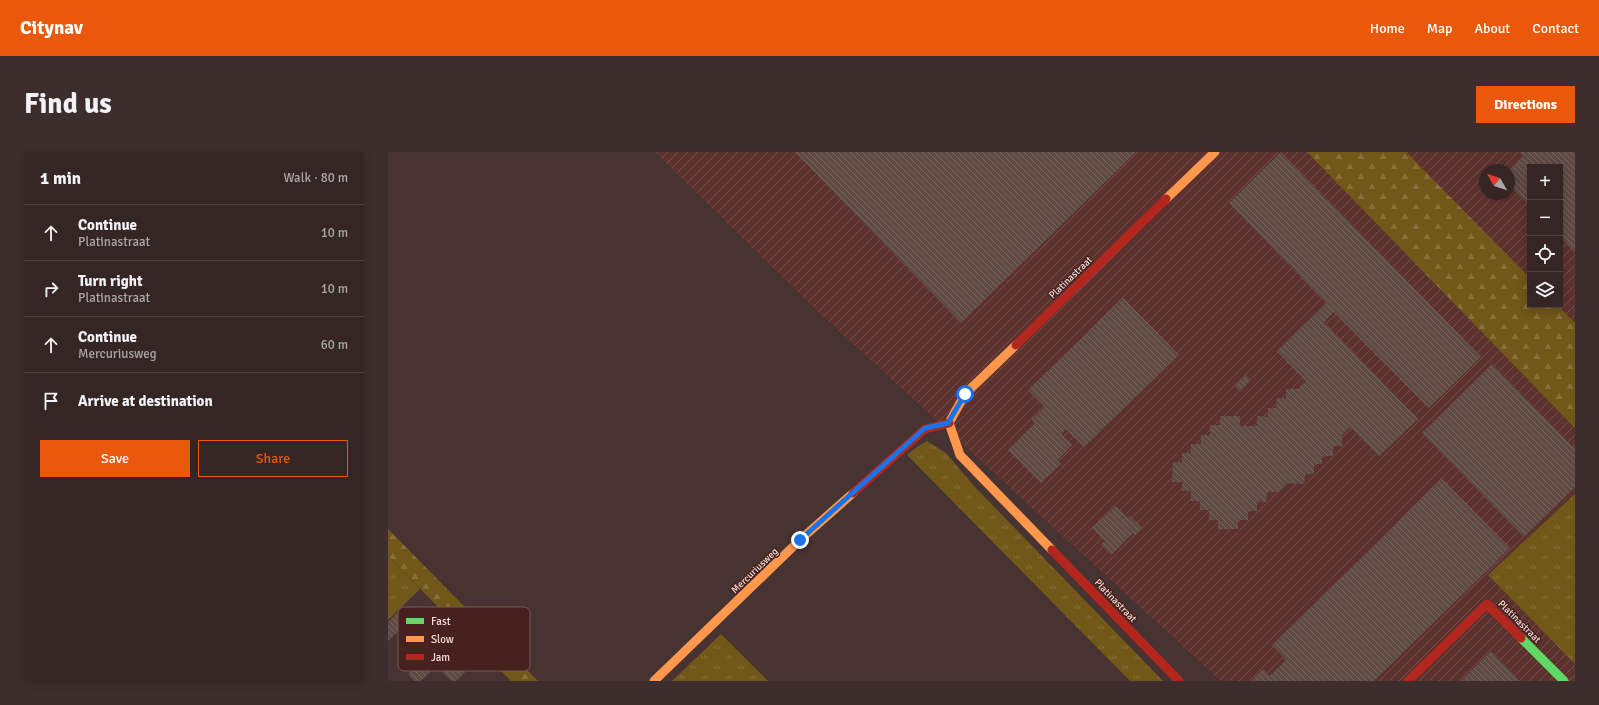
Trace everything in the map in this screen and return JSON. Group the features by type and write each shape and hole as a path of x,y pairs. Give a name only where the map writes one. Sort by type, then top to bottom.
{"street":[{"name":"Platinastraat","path":"1179,681 960,455 948,423 965,394 1215,152"},
{"name":"Mercuriusweg","path":"654,681 800,540 925,428 948,423"},
{"name":"Platinastraat","path":"1408,681 1487,604 1564,681"}],"shaded area":[{"path":"655,152 1575,152 1575,681 1221,681 816,310"}],"green space":[{"path":"1307,152 1406,152 1527,275 1527,308 1560,308 1575,323 1575,428"},
{"path":"927,441 946,453 975,487 1163,681 1130,681 907,455"},
{"path":"1575,494 1575,664 1488,575"},
{"path":"388,529 465,607 438,607 388,556"},
{"path":"388,556 420,589 401,607 398,607 398,610 388,620"},
{"path":"721,634 768,681 672,681"},
{"path":"501,671 528,671 538,681 511,681"}],"building":[{"path":"795,152 1136,152 961,323"},
{"path":"1281,152 1481,357 1429,408 1334,312 1324,322 1418,419 1379,456 1350,427 1342,435 1342,446 1333,446 1333,456 1322,456 1322,464 1314,464 1314,474 1305,474 1304,484 1285,483 1285,486 1279,492 1267,492 1266,502 1257,501 1257,511 1248,511 1248,520 1238,520 1238,529 1218,529 1218,520 1209,520 1209,510 1200,510 1200,501 1191,501 1191,491 1182,491 1182,482 1172,482 1173,462 1182,462 1182,453 1191,453 1191,444 1201,444 1201,435 1210,435 1210,425 1220,425 1220,416 1240,416 1240,426 1257,426 1257,416 1268,417 1268,408 1276,408 1277,398 1286,398 1286,389 1298,389 1306,381 1277,351 1326,303 1229,203"},
{"path":"1519,152 1575,152 1575,253 1563,240 1563,164 1527,164 1527,203 1515,191 1515,164 1523,156"},
{"path":"1123,298 1179,355 1084,447 1066,429 1061,434 1072,445 1057,461 1061,464 1041,483 1008,450 1034,424 1032,419 1045,407 1028,390"},
{"path":"1492,364 1575,449 1575,487 1524,537 1422,433"},
{"path":"1246,375 1251,380 1240,391 1235,386"},
{"path":"1442,479 1510,548 1374,681 1251,681 1263,669 1270,676 1286,660 1272,645"},
{"path":"1116,506 1128,518 1130,516 1142,528 1135,535 1133,533 1111,555 1101,544 1105,541 1092,528"},
{"path":"398,612 398,631 388,641 388,622"},
{"path":"1491,651 1520,681 1461,681"},
{"path":"411,671 431,671 421,681 414,681 408,674"},
{"path":"441,671 466,671 456,681 451,681"}],"traffic: fast":[{"path":"1521,638 1564,681"}],"traffic: slow":[{"path":"1166,199 1215,152"},
{"path":"1016,345 965,394 949,423 960,455 1052,550"},
{"path":"654,681 800,540 853,493"}],"traffic: jam":[{"path":"1016,345 1166,199"},
{"path":"853,493 925,429 949,423"},
{"path":"1052,550 1179,681"},
{"path":"1408,681 1487,604 1521,638"}],"route":[{"path":"800,540 925,428 948,423 965,394"}]}
